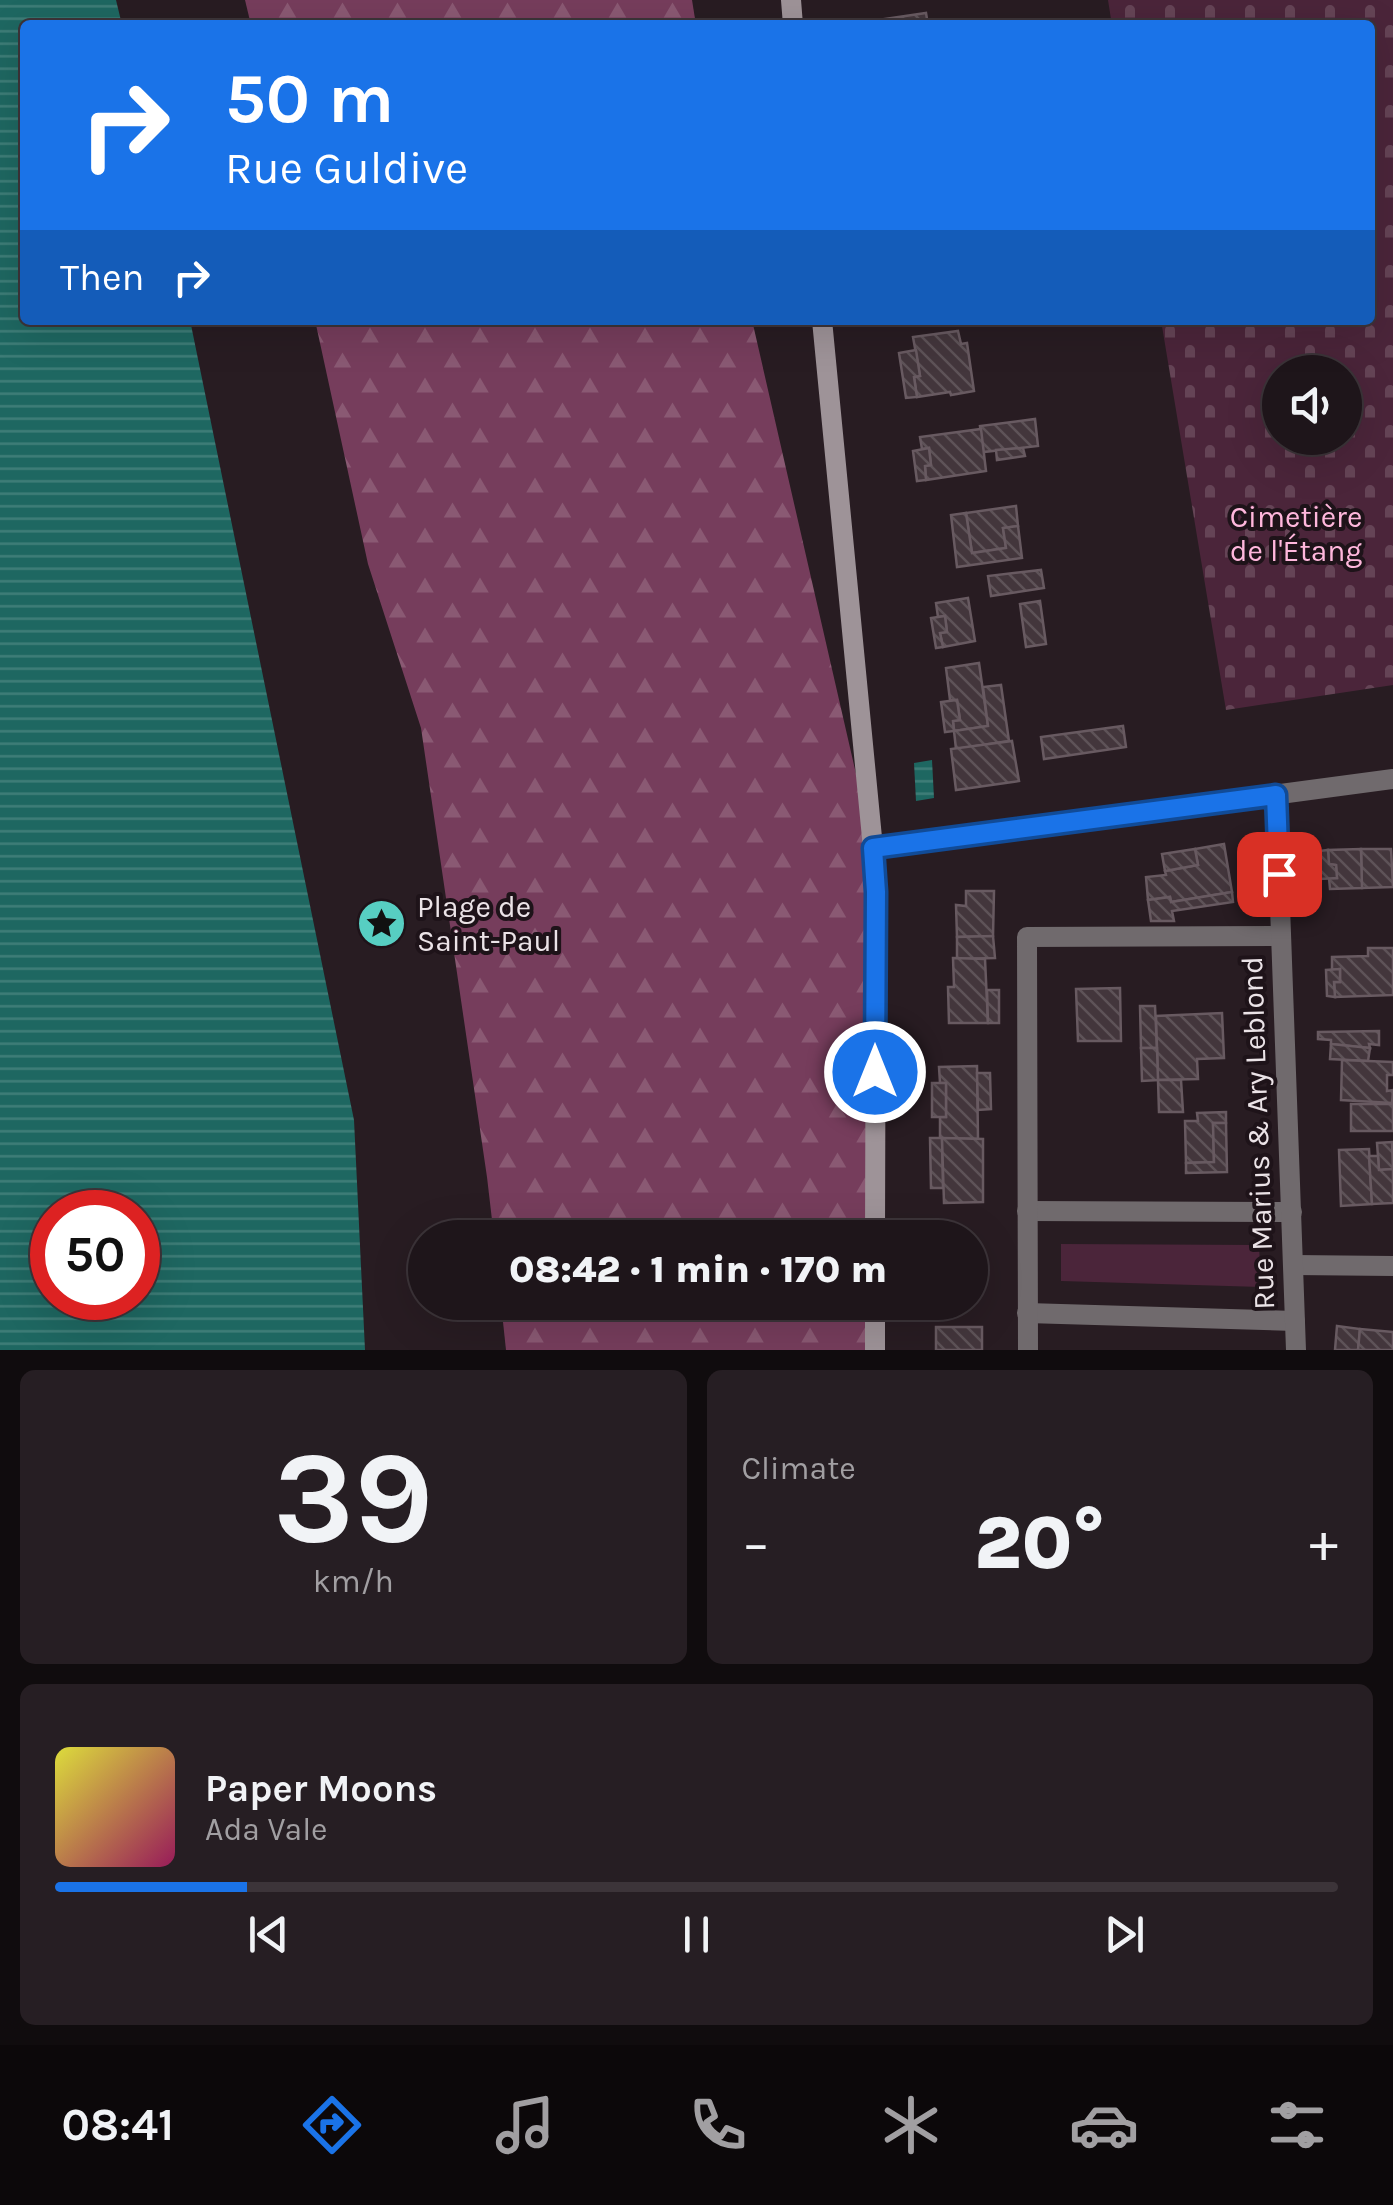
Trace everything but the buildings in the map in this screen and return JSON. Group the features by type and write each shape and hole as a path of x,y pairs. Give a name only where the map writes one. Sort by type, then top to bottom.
{"main road":[{"path":"822,325 876,892 874,1220"},
{"path":"874,1320 875,1350"}],"street":[{"path":"873,848 1393,780"},
{"name":"Rue Marius & Ary Leblond","path":"1276,795 1296,1350"},
{"path":"1028,1350 1027,937 1281,936"},
{"path":"1027,1211 1292,1212"},
{"path":"1294,1266 1393,1266"},
{"path":"1028,1313 1295,1321"}],"green space":[{"path":"245,0 692,0 695,20 250,20"},
{"name":"Cimetière de l'Étang","path":"1108,0 1393,0 1393,685 1226,710 1162,325 1375,325 1375,20 1111,20"},
{"path":"316,325 753,325 873,848 875,1220 492,1220 421,728 368,564"},
{"path":"1061,1244 1259,1245 1261,1287 1061,1281"},
{"path":"503,1320 875,1320 875,1350 506,1350"}],"shaded area":[{"path":"0,0 116,0 121,20 20,20 20,325 191,325 354,1120 365,1350 0,1350"},
{"path":"932,760 934,798 916,801 914,763"}],"place":[{"name":"Plage de Saint-Paul","path":"382,924"}],"route":[{"path":"875,1072 873,848 1276,795 1279,874"}]}
